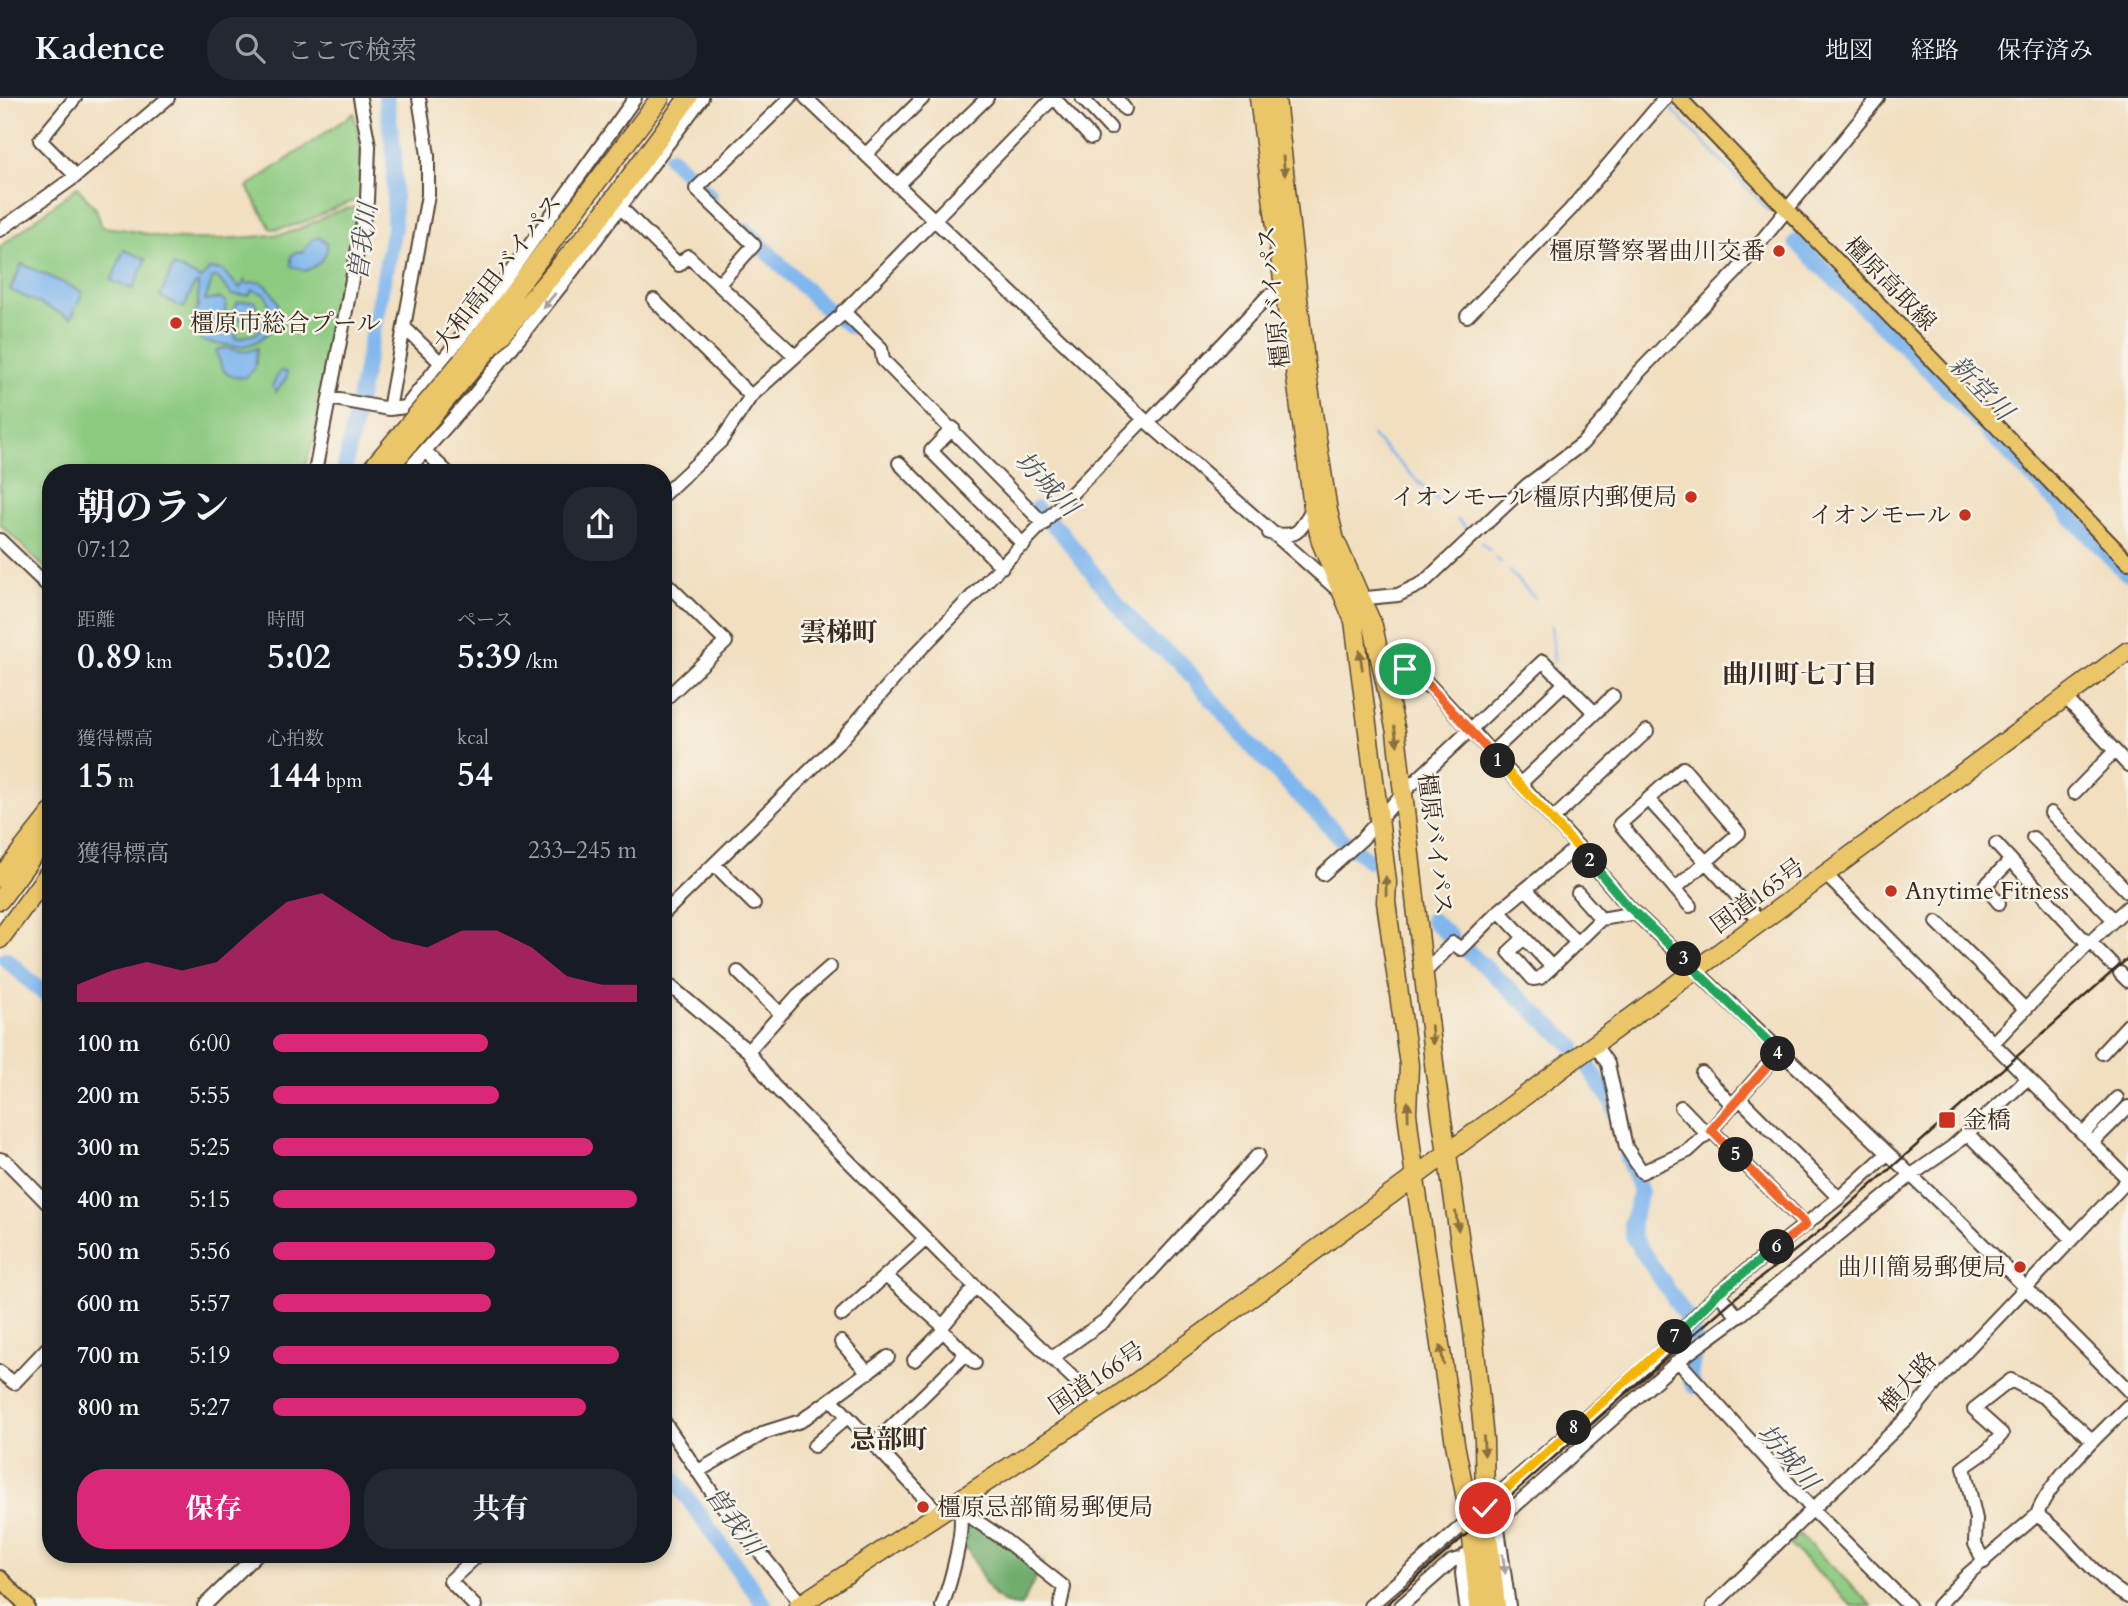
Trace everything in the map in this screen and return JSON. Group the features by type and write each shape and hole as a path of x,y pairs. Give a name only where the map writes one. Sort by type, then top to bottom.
{"highway":[{"path":"467,365 568,206 646,98"},
{"name":"大和高田バイパス","path":"391,464 467,365 660,98"},
{"name":"大和高田バイパス","path":"376,464 467,365 578,232 675,98"},
{"path":"467,365 594,226 688,98"},
{"name":"橿原バイパス","path":"1259,98 1313,507 1321,542 1353,597 1378,649 1396,732 1412,885 1426,971 1435,1072 1473,1332 1485,1440 1485,1518 1496,1606"},
{"name":"橿原バイパス","path":"1276,98 1305,361 1328,511 1353,597 1354,621 1361,658 1387,882 1386,902 1409,1065 1407,1113 1415,1179 1455,1444 1485,1518 1469,1555 1479,1606"},
{"name":"国道165号","path":"1415,1179 2128,651"},
{"path":"0,878 42,824"},
{"path":"0,900 42,843"},
{"path":"0,919 42,863"},
{"path":"0,939 42,882"},
{"path":"1402,1007 1429,1002"},
{"path":"1443,1116 1454,1125 1463,1127 1472,1125 1489,1113 1507,1109"},
{"name":"国道166号","path":"801,1605 938,1512 958,1506 1103,1406 1415,1179"}],"main road":[{"name":"橿原高取線","path":"1679,98 2128,562"},
{"path":"0,1578 27,1606"}],"street":[{"path":"75,98 40,140 76,176"},
{"path":"0,230 76,176 168,98"},
{"path":"317,464 368,201 369,146 360,98"},
{"path":"387,409 405,328 428,195 428,155 419,98"},
{"path":"331,398 387,409 406,407 442,364 635,98"},
{"path":"413,464 474,395 702,98"},
{"path":"720,283 754,245 700,186 790,98"},
{"path":"806,98 1146,421 1269,533 1353,597 1398,595 1423,583 1526,486 1581,444 1607,416 1639,372 1736,272 1878,98"},
{"path":"866,154 923,98"},
{"path":"897,185 987,98"},
{"path":"672,487 721,441 751,396 840,314 1054,98 1091,138"},
{"path":"1082,98 1110,128"},
{"path":"1116,98 1125,109"},
{"path":"1467,316 1570,210 1663,100"},
{"path":"620,207 678,265 688,256 720,283 795,356"},
{"path":"672,905 840,741 913,657 1268,296 1283,291"},
{"path":"654,300 751,396"},
{"path":"840,314 1048,521"},
{"path":"405,328 474,395"},
{"path":"953,428 931,451 1024,545"},
{"path":"425,451 439,464"},
{"path":"899,463 1002,567"},
{"path":"1269,533 1294,534 1302,528 1313,507"},
{"path":"0,540 42,580"},
{"path":"672,589 726,642 672,683"},
{"path":"1378,649 1409,665 1578,846 1636,914 2127,1386"},
{"path":"1323,874 1379,822 1404,792 1546,665 1595,713"},
{"path":"1491,753 1564,684"},
{"path":"1520,784 1613,696"},
{"path":"2066,698 2128,765"},
{"path":"1553,819 1647,731"},
{"path":"2074,793 2115,751"},
{"path":"1675,889 1739,833 1683,768 1620,824 1675,889 1690,906"},
{"path":"1648,799 1762,923"},
{"path":"2052,813 2128,891"},
{"path":"30,838 42,819"},
{"path":"2034,838 2114,920"},
{"path":"1996,844 2120,973"},
{"path":"1426,971 1453,943 1461,949 1499,911 1578,846"},
{"path":"1999,903 1985,886 2011,860"},
{"path":"714,864 754,904"},
{"path":"1827,876 2128,1180"},
{"path":"1525,889 1577,943"},
{"path":"1578,893 1601,919"},
{"path":"1994,1042 2089,943 2128,908"},
{"path":"1499,911 1552,967"},
{"path":"1524,938 1509,952 1534,979 1539,978 1601,919 1636,914"},
{"path":"1937,922 2025,1009"},
{"path":"748,1051 781,1014 830,967"},
{"path":"738,972 781,1014"},
{"path":"672,988 748,1051 773,1086 975,1287 1103,1406"},
{"path":"2102,1053 2128,1025"},
{"path":"1595,1045 1608,1064 1626,1147 1642,1172 1688,1151 1709,1132 1779,1052"},
{"path":"1702,1073 1839,1198"},
{"path":"1370,1606 1440,1547 1485,1518 1678,1361 1738,1317 1910,1176 1946,1152 2027,1079"},
{"path":"2087,1139 2118,1098"},
{"path":"1681,1107 1806,1225"},
{"path":"2087,1139 2128,1107"},
{"path":"1968,1133 2072,1239"},
{"path":"1485,1518 1718,1293 1839,1198 1887,1154"},
{"path":"1052,1358 1107,1319 1258,1155"},
{"path":"0,1159 6,1161 42,1198"},
{"name":"横大路","path":"1714,1604 1909,1416 1940,1378 2128,1180"},
{"path":"842,1315 926,1239"},
{"path":"874,1443 971,1359 943,1328 887,1277"},
{"path":"914,1360 975,1287"},
{"path":"1718,1293 1738,1317"},
{"path":"1694,1318 1705,1340"},
{"path":"841,1342 868,1373"},
{"path":"0,1373 14,1383 42,1353"},
{"path":"700,1470 766,1432 801,1421 888,1357"},
{"path":"1678,1361 1812,1509 1909,1606"},
{"path":"1984,1562 1975,1544 1976,1518 1964,1467 1988,1450 2002,1434 1974,1409 2011,1380 2045,1398 2093,1441"},
{"path":"832,1400 846,1418 874,1443 938,1512"},
{"path":"1938,1606 2037,1514 2041,1504 2093,1441 2128,1406"},
{"path":"814,1446 846,1418"},
{"path":"672,1432 700,1470 713,1494 801,1605"},
{"path":"942,1606 952,1578 958,1506"},
{"path":"958,1506 1064,1587 1060,1606"},
{"path":"2037,1514 2053,1525 2110,1587 2128,1597"},
{"path":"1485,1518 1509,1606"},
{"path":"1402,1606 1448,1564 1469,1555"},
{"path":"1466,1606 1462,1573 1469,1555"},
{"path":"204,1606 248,1563"},
{"path":"469,1563 450,1581 475,1606"}],"green space":[{"path":"354,113 361,147 361,199 294,225 271,229 247,187"},
{"path":"77,187 96,209 102,227 173,238 220,239 281,234 302,228 341,210 362,208 317,430 306,464 42,464 42,565 0,524 0,247"},
{"path":"974,1515 1043,1563 1021,1606 1010,1605 994,1595 969,1551 962,1545 968,1536 962,1531"},
{"path":"1799,1534 1872,1606 1852,1606 1789,1544"}],"water":[{"path":"319,237 327,243 326,253 321,261 305,271 291,266 291,256 296,252 303,252 313,239"},
{"path":"124,250 146,259 133,289 111,281"},
{"path":"22,264 83,292 71,318 10,290"},
{"path":"173,266 202,279 209,269 222,270 240,288 245,280 247,284 262,283 270,289 278,303 274,323 269,331 256,342 238,346 205,342 197,336 191,323 198,306 198,283 194,285 184,308 160,297","holes":["213,277 217,277 232,295 249,295 252,290 265,294 269,305 268,316 256,334 235,339 237,330 225,318 226,302 220,298 205,301"]},
{"path":"255,301 258,311 243,320 234,316 233,310 238,302"},
{"path":"225,348 246,352 257,348 255,368 246,377 228,375 216,350"},
{"path":"280,371 287,372 287,377 276,392 272,386"}],"waterway":[{"name":"曽我川","path":"346,464 394,228 394,152 386,98"},
{"name":"新堂川","path":"1666,103 1769,211"},
{"name":"坊城川","path":"671,158 710,196"},
{"name":"坊城川","path":"746,231 825,308 851,326"},
{"name":"新堂川","path":"1796,242 1925,367 2126,573"},
{"path":"1372,436 1445,508"},
{"name":"坊城川","path":"1036,509 1060,531 1148,639 1179,661 1252,747 1344,841 1370,861"},
{"path":"1458,520 1467,529"},
{"path":"1482,543 1490,551"},
{"path":"1495,557 1501,562"},
{"path":"1510,572 1535,598"},
{"path":"1551,625 1554,662"},
{"name":"坊城川","path":"1432,920 1452,938"},
{"name":"坊城川","path":"1464,948 1574,1047"},
{"path":"6,959 42,992"},
{"name":"坊城川","path":"1586,1063 1614,1105 1615,1115"},
{"name":"坊城川","path":"1627,1157 1641,1192 1631,1224 1634,1239 1687,1318"},
{"name":"坊城川","path":"1692,1329 1695,1340"},
{"name":"坊城川","path":"1693,1358 1690,1378 1694,1386"},
{"name":"曽我川","path":"672,1477 765,1606"}],"railway":[{"path":"1385,1606 1735,1298 1821,1230 2128,958"}],"place":[{"name":"橿原警察署曲川交番","path":"1779,251"},
{"name":"橿原市総合プール","path":"176,323"},
{"name":"イオンモール橿原内郵便局","path":"1691,497"},
{"name":"イオンモール","path":"1965,515"},
{"name":"Anytime Fitness","path":"1891,891"},
{"name":"金橋","path":"1947,1120"},
{"name":"曲川簡易郵便局","path":"2020,1267"},
{"name":"橿原忌部簡易郵便局","path":"923,1507"}],"district":[{"name":"雲梯町","path":"839,632"},
{"name":"曲川町七丁目","path":"1800,674"},
{"name":"忌部町","path":"889,1439"}],"route":[{"path":"1405,669 1409,665 1420,676 1573,841 1628,906 1779,1052 1711,1130 1806,1225 1718,1293 1651,1361 1485,1508"}]}
